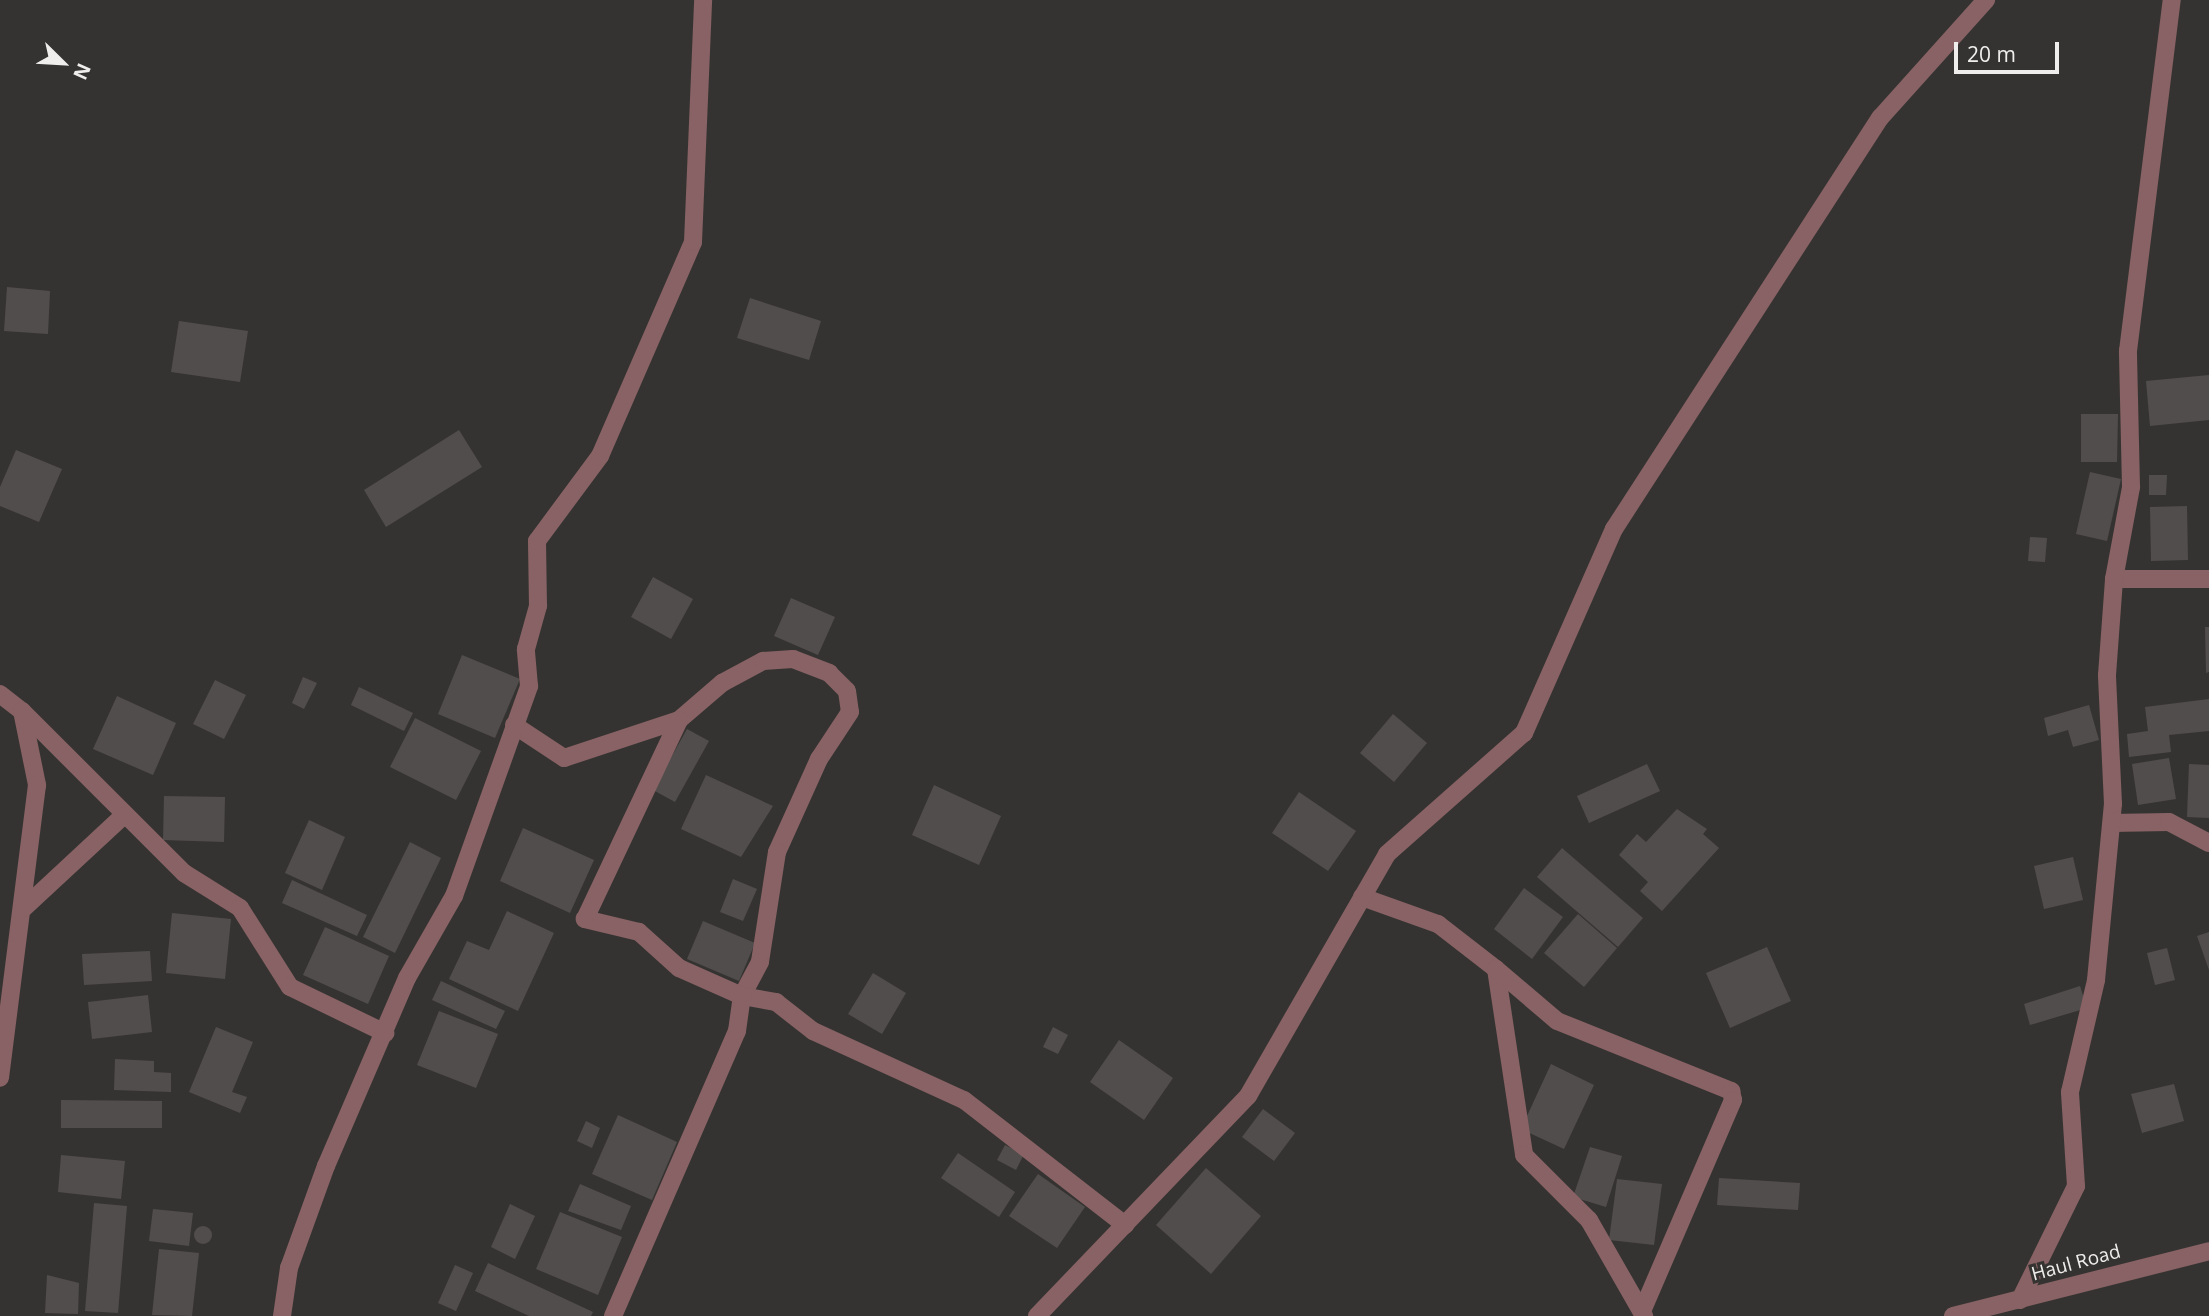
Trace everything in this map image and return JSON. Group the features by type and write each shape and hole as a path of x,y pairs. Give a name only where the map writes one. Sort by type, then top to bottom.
{"street":[{"path":"282,1316 289,1268 326,1166 407,978 454,896 529,686 526,649 538,606 537,541 600,456 693,242 703,0"},
{"path":"1037,1316 1248,1096 1387,853 1524,733 1614,529 1880,118 1986,0"},
{"path":"2020,1300 2076,1186 2070,1092 2096,980 2112,823 2107,675 2114,579 2131,487 2128,351 2172,0"},
{"path":"2114,579 2209,579"},
{"path":"514,725 564,758 679,720 722,682 763,661 793,659 829,673 847,691 850,712 819,759 777,852 760,962 742,996 737,1031 613,1316"},
{"path":"0,694 22,711 123,816 184,873 240,908 290,987 385,1033"},
{"path":"0,1078 24,908 37,785 22,711"},
{"path":"679,720 586,919 639,932 679,968 742,996 776,1002 813,1031 964,1100 1125,1226"},
{"path":"24,908 123,816"},
{"path":"2112,823 2169,822 2209,843"},
{"path":"1362,897 1438,924 1557,1021 1731,1091 1733,1100 1643,1314"},
{"path":"1496,970 1524,1155 1589,1220 1643,1314"},
{"name":"Haul Road","path":"1953,1316 2209,1251"}],"building":[{"path":"7,287 50,291 48,334 4,331"},
{"path":"750,298 821,321 809,360 737,338"},
{"path":"179,321 248,331 240,382 171,372"},
{"path":"2209,375 2209,420 2150,426 2146,381"},
{"path":"2081,414 2118,414 2117,462 2081,462"},
{"path":"459,430 482,467 386,527 364,490"},
{"path":"16,450 62,469 39,522 0,506 0,487"},
{"path":"2090,472 2121,479 2107,541 2076,534"},
{"path":"2149,475 2167,475 2166,495 2149,495"},
{"path":"2187,506 2188,560 2151,561 2150,507"},
{"path":"2030,537 2047,538 2045,562 2028,561"},
{"path":"653,577 693,599 671,639 631,617"},
{"path":"791,598 835,617 818,655 774,636"},
{"path":"2205,627 2209,627 2209,672 2206,673"},
{"path":"462,655 520,679 495,738 438,714"},
{"path":"303,677 317,683 304,709 292,703"},
{"path":"215,680 246,695 224,739 193,724"},
{"path":"359,687 413,713 404,731 351,705"},
{"path":"117,696 176,723 153,775 93,749"},
{"path":"2209,699 2209,731 2169,735 2171,752 2129,757 2127,734 2148,731 2145,707"},
{"path":"2089,705 2099,740 2073,747 2068,730 2048,736 2044,718"},
{"path":"1393,714 1427,743 1394,782 1360,753"},
{"path":"415,718 481,751 456,800 390,767"},
{"path":"687,729 709,741 675,802 653,790"},
{"path":"2169,758 2176,799 2138,805 2132,764"},
{"path":"1647,764 1660,791 1589,823 1577,796"},
{"path":"2189,764 2209,765 2209,818 2187,817"},
{"path":"706,775 773,806 741,857 681,829"},
{"path":"934,785 1001,816 979,865 912,835"},
{"path":"1299,792 1356,831 1328,871 1272,833"},
{"path":"164,796 225,797 224,842 163,840"},
{"path":"1677,809 1707,829 1703,834 1719,848 1662,911 1640,891 1648,882 1619,855 1637,834 1646,842"},
{"path":"309,820 345,837 322,890 285,873"},
{"path":"523,828 594,860 570,913 500,881"},
{"path":"410,842 441,858 395,953 363,937"},
{"path":"1562,848 1643,918 1618,947 1537,877"},
{"path":"2073,857 2083,900 2044,909 2034,866"},
{"path":"733,879 757,889 743,921 720,912"},
{"path":"292,880 367,915 357,936 282,903"},
{"path":"1524,888 1563,917 1532,959 1494,929"},
{"path":"507,911 554,933 518,1011 449,979 467,941 489,950"},
{"path":"172,913 231,919 225,979 166,973"},
{"path":"1578,914 1617,948 1584,987 1544,953"},
{"path":"703,921 755,943 739,981 687,959"},
{"path":"325,927 389,956 368,1004 303,975"},
{"path":"2209,932 2209,970 2197,936"},
{"path":"1767,947 1791,1001 1730,1028 1706,973"},
{"path":"2167,948 2175,980 2155,985 2147,953"},
{"path":"150,951 152,981 84,985 82,954"},
{"path":"873,973 906,993 882,1034 848,1014"},
{"path":"441,981 505,1011 496,1029 432,1000"},
{"path":"2080,986 2087,1008 2030,1025 2024,1004"},
{"path":"148,995 152,1032 92,1039 88,1002"},
{"path":"439,1011 498,1034 476,1088 417,1065"},
{"path":"216,1027 253,1042 232,1092 247,1097 240,1113 189,1092"},
{"path":"1053,1027 1068,1035 1058,1054 1043,1047"},
{"path":"1119,1040 1173,1078 1144,1120 1090,1082"},
{"path":"115,1059 154,1061 154,1072 171,1073 171,1092 114,1090"},
{"path":"1551,1064 1594,1085 1564,1149 1521,1129"},
{"path":"2174,1084 2184,1121 2142,1133 2131,1094"},
{"path":"61,1100 162,1101 162,1128 61,1128"},
{"path":"1263,1109 1295,1133 1274,1161 1242,1137"},
{"path":"618,1115 677,1142 652,1200 592,1174"},
{"path":"586,1121 600,1128 592,1148 577,1141"},
{"path":"1005,1145 1024,1154 1016,1170 997,1160"},
{"path":"1590,1147 1622,1156 1606,1207 1573,1197"},
{"path":"958,1153 1015,1192 999,1217 941,1178"},
{"path":"61,1155 125,1161 121,1199 58,1192"},
{"path":"1206,1168 1261,1216 1211,1274 1156,1225"},
{"path":"1038,1174 1085,1207 1057,1248 1009,1216"},
{"path":"1719,1178 1800,1183 1798,1210 1717,1205"},
{"path":"1617,1179 1662,1184 1654,1245 1609,1240"},
{"path":"580,1184 631,1206 621,1230 568,1211"},
{"path":"94,1203 127,1206 118,1313 85,1311"},
{"path":"510,1204 535,1216 515,1259 491,1247"},
{"path":"153,1209 193,1213 189,1246 149,1241"},
{"path":"560,1212 622,1237 598,1295 536,1269"},
{"path":"203,1226 209,1229 212,1235 209,1241 203,1244 197,1241 194,1235 197,1229"},
{"path":"159,1249 199,1253 192,1316 152,1315"},
{"path":"488,1263 593,1312 591,1316 529,1316 475,1291"},
{"path":"455,1265 473,1273 456,1311 438,1303"},
{"path":"47,1275 79,1283 78,1314 45,1313"}]}
